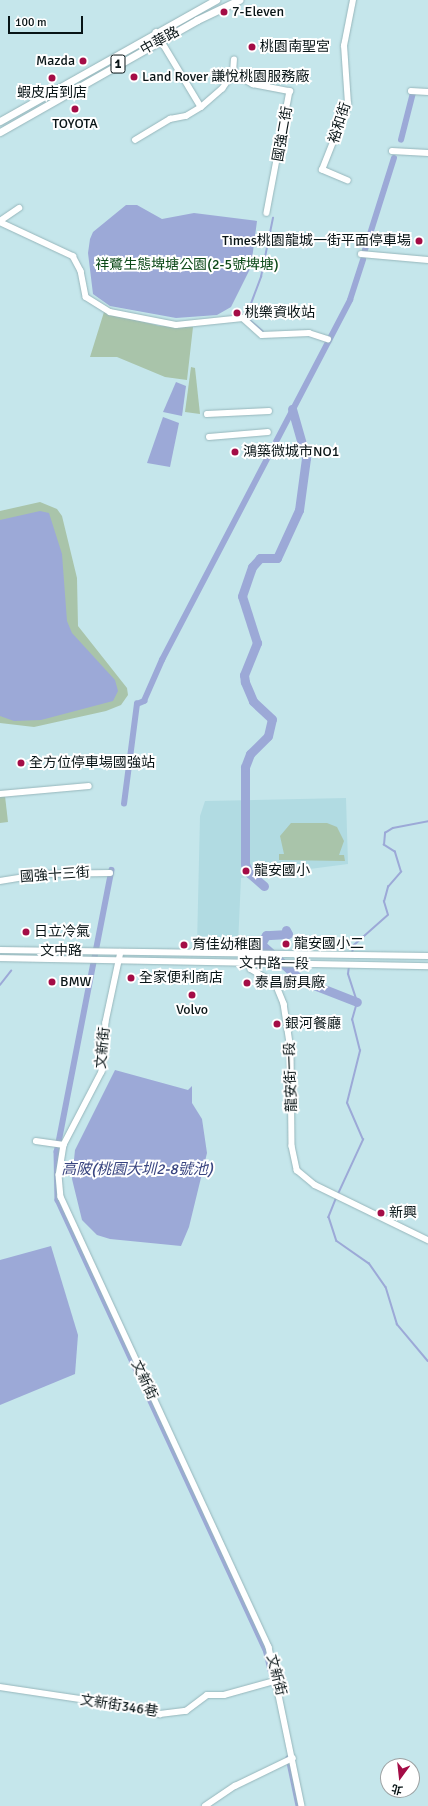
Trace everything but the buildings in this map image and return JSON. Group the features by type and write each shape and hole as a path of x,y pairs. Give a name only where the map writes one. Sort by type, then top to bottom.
{"main road":[{"name":"中華路","path":"0,121 156,32 216,0"},
{"name":"中華路","path":"0,132 161,40 239,0"}],"street":[{"name":"裕和街","path":"348,181 322,170 348,104 344,46 353,0"},
{"path":"156,32 201,107"},
{"path":"135,140 170,119 186,116 201,107 233,74 234,60"},
{"name":"國強二街","path":"233,74 253,84 290,90 266,213"},
{"path":"411,91 428,92"},
{"path":"392,151 428,153"},
{"path":"19,208 0,221 13,230 73,256 81,271 86,297 110,312 176,325 243,318 262,334 309,333 328,339"},
{"path":"361,254 428,260"},
{"path":"207,414 269,411"},
{"path":"209,437 268,432"},
{"path":"0,794 89,786"},
{"name":"國強十三街","path":"0,881 43,874 110,874"},
{"name":"文中路","path":"0,950 122,952"},
{"path":"31,951 31,959"},
{"name":"文中路一段","path":"122,952 252,955 428,956"},
{"name":"文新街","path":"122,952 106,1022 102,1072 61,1145 60,1186 67,1217 269,1647 302,1806"},
{"path":"249,963 252,955"},
{"name":"文中路","path":"0,958 120,961"},
{"name":"文中路一段","path":"120,961 428,966"},
{"name":"龍安街一段","path":"249,963 251,969 276,984 284,1004 291,1050 292,1146 297,1170 334,1195 428,1240"},
{"path":"36,1141 61,1145"},
{"name":"文新街346巷","path":"0,1687 141,1708 160,1714 186,1711 207,1695 275,1681"},
{"path":"205,1806 293,1758"}],"shaded area":[{"name":"龍安國小","path":"346,798 348,864 241,878 238,945 197,945 200,816 205,801"}],"green space":[{"path":"104,312 160,326 193,327 187,380 165,377 117,357 90,357"},
{"path":"191,367 195,368 200,414 185,412"},
{"path":"40,502 57,509 62,516 77,578 78,626 127,688 128,695 121,705 106,711 34,727 0,723 0,511"},
{"path":"0,796 5,796 8,822 0,823"},
{"path":"291,823 327,823 337,827 344,841 339,855 344,855 345,861 279,860 279,854 284,854 280,836"}],"water":[{"name":"祥鷺生態埤塘公園(2-5號埤塘)","path":"126,205 137,205 162,219 194,213 257,221 251,267 231,307 217,315 176,318 110,306 93,294 88,253 90,239 93,232"},
{"path":"176,382 186,386 182,416 163,412"},
{"path":"163,417 179,423 170,467 147,463"},
{"path":"40,511 49,513 62,554 67,621 72,633 115,680 118,691 113,701 41,720 14,721 0,716 0,520"},
{"name":"高陂(桃園大圳2-8號池)","path":"115,1070 188,1090 192,1086 192,1103 202,1119 207,1153 189,1227 181,1246 110,1239 97,1235 82,1220 72,1179 75,1150"},
{"path":"51,1246 78,1335 75,1374 0,1405 0,1260"}],"waterway":[{"path":"401,140 413,93"},
{"path":"365,250 394,158"},
{"path":"263,332 246,317 261,277 273,218"},
{"path":"124,804 137,704 144,701 162,660 350,300 363,260"},
{"path":"264,886 249,873 245,864 245,767 250,754 268,736 272,719 253,701 245,682 244,675 257,643 242,596 252,567 260,558 277,558 299,510 306,458 292,409"},
{"path":"352,953 354,945 388,915 384,902 388,887 401,872 395,852 384,845 385,833 393,828 428,821"},
{"path":"112,870 57,1152 58,1200 267,1653 271,1671"},
{"path":"286,930 288,934 266,935 261,944 301,980 357,1002"},
{"path":"338,1194 363,1140 347,1103 360,1051 352,1020 357,1002 348,974 349,966"},
{"path":"0,985 11,971"},
{"path":"337,1197 329,1217 337,1241 369,1263 386,1287 397,1324 428,1361"},
{"path":"289,1758 299,1806"}],"place":[{"name":"7-Eleven","path":"224,12"},
{"name":"桃園南聖宮","path":"252,47"},
{"name":"Mazda","path":"83,61"},
{"name":"Land Rover 謙悅桃園服務廠","path":"134,77"},
{"name":"蝦皮店到店","path":"52,78"},
{"name":"TOYOTA","path":"75,109"},
{"name":"Times桃園龍城一街平面停車場","path":"419,241"},
{"name":"桃樂資收站","path":"237,313"},
{"name":"鴻築微城市NO1","path":"235,452"},
{"name":"全方位停車場國強站","path":"21,763"},
{"name":"龍安國小","path":"246,871"},
{"name":"日立冷氣","path":"26,932"},
{"name":"龍安國小二","path":"286,944"},
{"name":"育佳幼稚園","path":"184,945"},
{"name":"全家便利商店","path":"131,978"},
{"name":"BMW","path":"52,982"},
{"name":"泰昌廚具廠","path":"247,983"},
{"name":"Volvo","path":"192,995"},
{"name":"銀河餐廳","path":"277,1024"},
{"name":"新興","path":"381,1213"}]}
